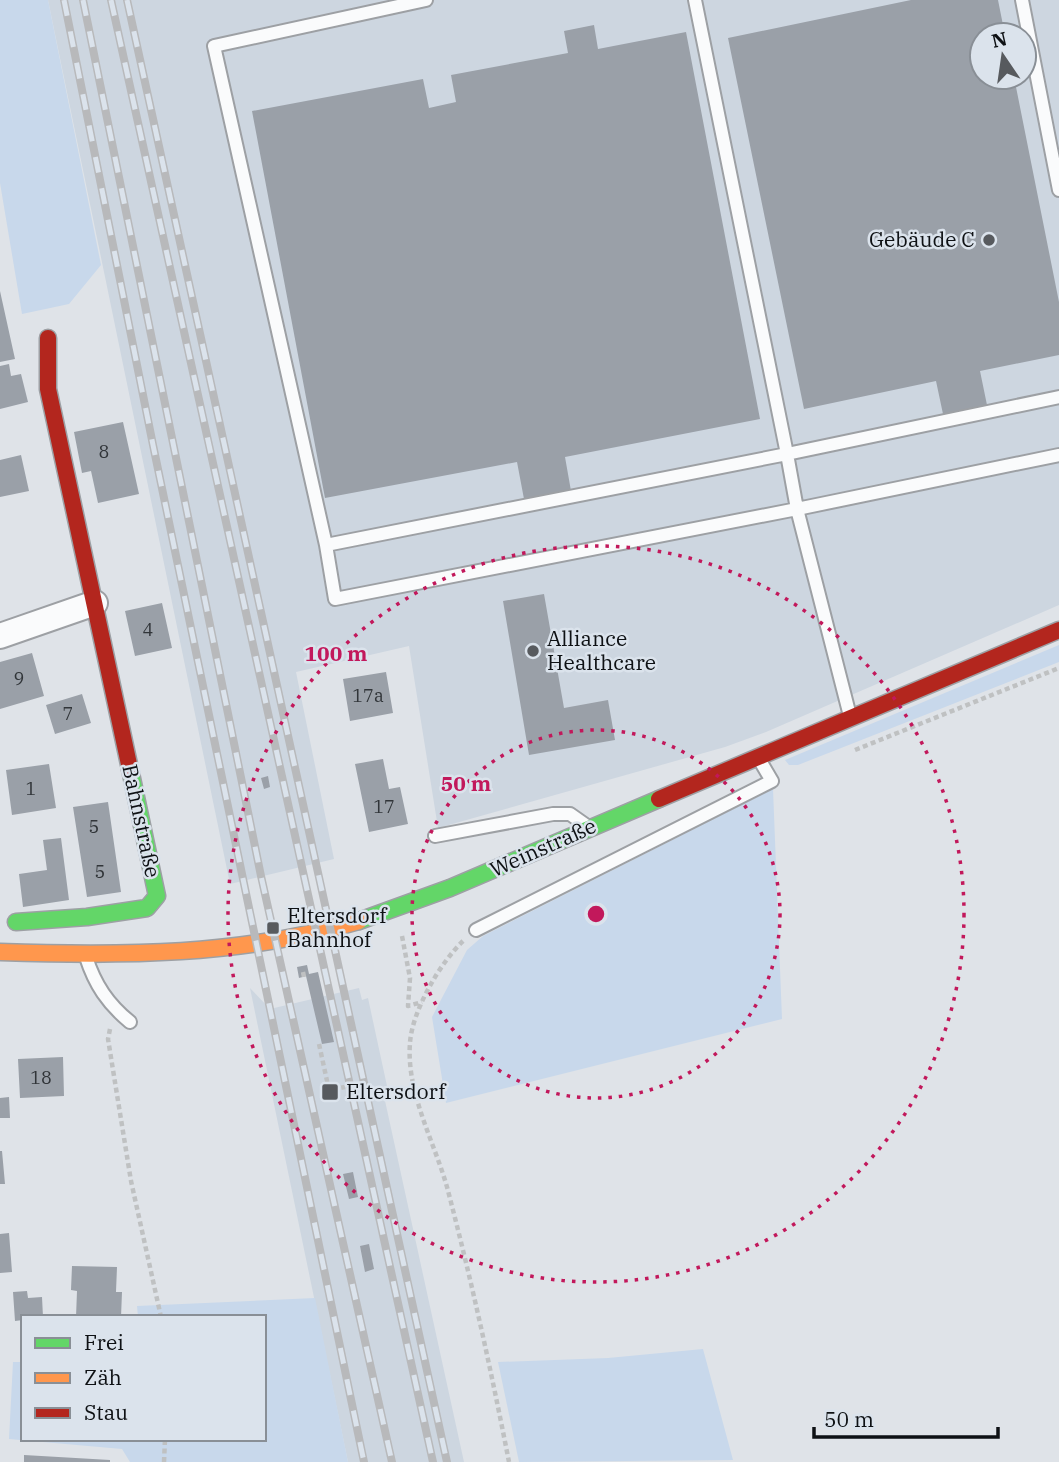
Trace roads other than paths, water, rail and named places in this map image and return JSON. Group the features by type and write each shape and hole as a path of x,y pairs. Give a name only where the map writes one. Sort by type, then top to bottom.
{"main road":[{"name":"Bahnstraße","path":"16,922 87,917 147,908 157,896 48,388 48,338"},
{"name":"Weinstraße","path":"0,952 86,956 144,955 236,947 296,938 349,925 488,873 758,755 1059,630"}],"street":[{"path":"0,636 95,603"}],"lane":[{"path":"426,0 214,46 326,545 335,599 1059,455"},
{"path":"695,0 797,509 850,717"},
{"path":"1023,0 1059,190"},
{"path":"326,545 1059,397"},
{"path":"476,930 772,782 758,755"},
{"path":"435,836 553,814 570,814 590,828"},
{"path":"86,956 94,981 113,1008 130,1022"}],"railway":[{"path":"64,0 153,445 364,1462"},
{"path":"83,0 261,876 392,1462"},
{"path":"111,0 433,1462"},
{"path":"127,0 447,1462"}],"place":[{"name":"Gebäude C","path":"989,240"},
{"name":"Alliance Healthcare","path":"533,651"},
{"name":"Eltersdorf Bahnhof","path":"273,928"},
{"name":"Eltersdorf","path":"330,1092"}]}
